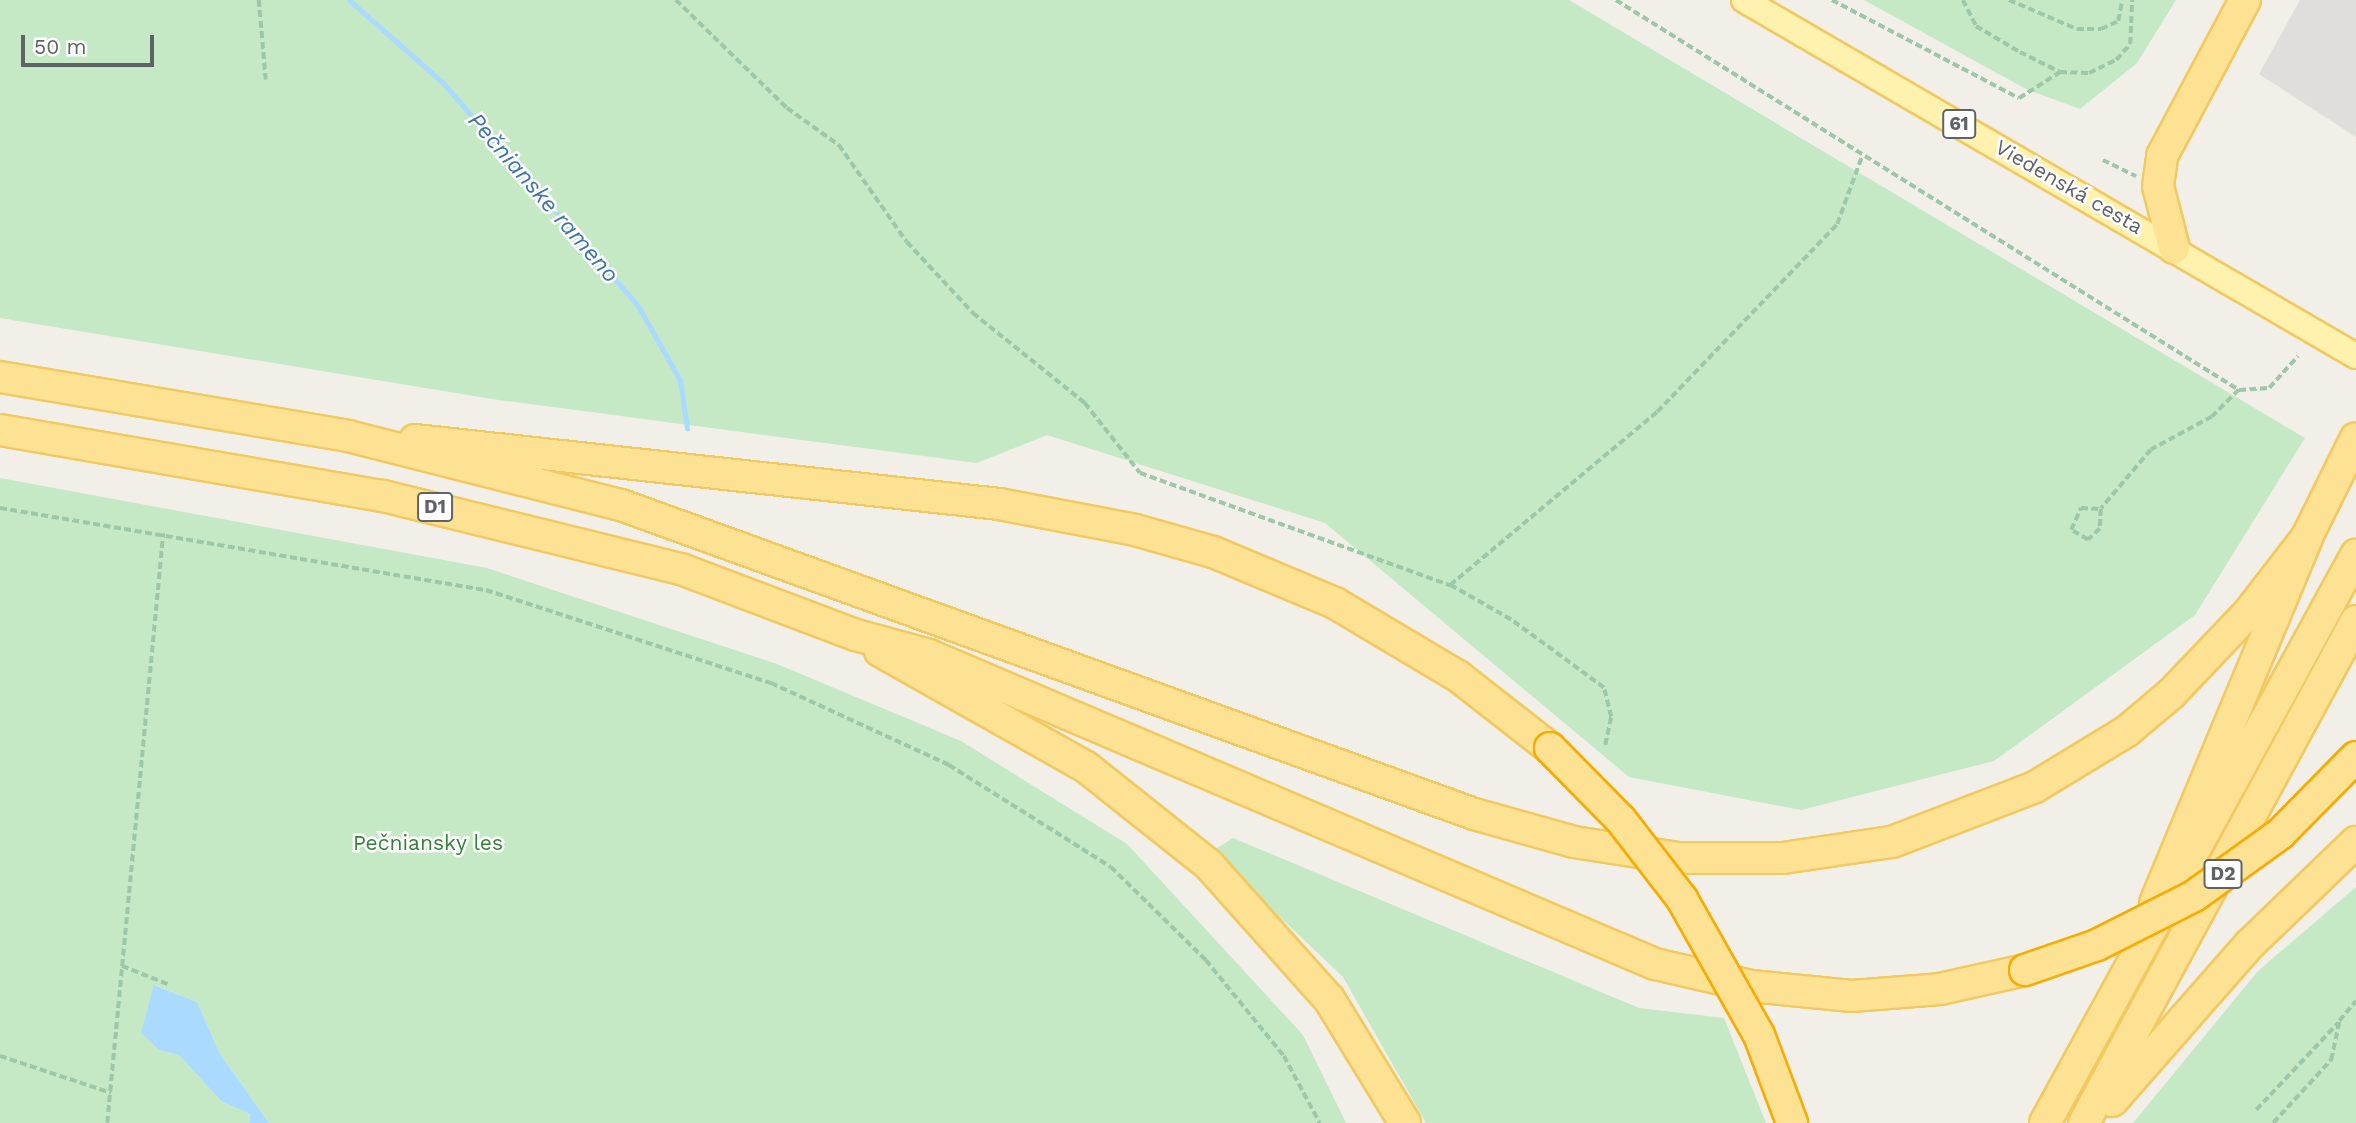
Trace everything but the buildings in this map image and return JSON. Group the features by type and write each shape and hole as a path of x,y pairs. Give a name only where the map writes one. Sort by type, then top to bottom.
{"highway":[{"path":"2174,248 2158,186 2162,156 2245,0"},
{"path":"0,377 348,436 685,525 1475,814 1574,842 1677,859 1783,858 1892,842 2035,787 2127,731 2171,694 2249,611 2307,537"},
{"name":"D1","path":"0,430 383,496 581,540 856,635"},
{"path":"348,436 472,443 999,504 1135,530 1213,552 1335,603 1460,677 1550,748 1620,820 1682,899 1759,1035 1792,1123"},
{"path":"2135,967 2170,855 2307,537 2356,438"},
{"name":"D2","path":"2045,1123 2135,967 2356,555"},
{"name":"D2","path":"2084,1123 2184,949 2356,621"},
{"path":"856,635 929,655 1655,964 1751,986 1852,996 1940,989 2025,970 2097,945 2194,896 2280,834 2356,757"},
{"path":"856,635 1086,767 1209,865 1329,999 1405,1123"},
{"path":"2094,1123 2249,945 2356,842"}],"main road":[{"name":"Viedenská cesta","path":"1744,0 2356,356"}],"path":[{"path":"259,0 265,80"},
{"path":"676,0 786,108 839,145 907,242 973,313 1085,402 1140,473 1450,585 1511,620 1604,688 1611,717 1605,745"},
{"path":"1616,0 2239,390 2269,388 2298,356"},
{"path":"1832,0 2019,98 2060,72"},
{"path":"1963,0 1976,26 2060,72 2089,73 2116,60 2130,44 2132,0"},
{"path":"2009,0 2077,29 2101,29 2118,21 2122,0"},
{"path":"1450,585 1667,402 1837,224 1862,156"},
{"path":"2101,509 2081,508 2071,530 2088,540 2100,528 2101,509 2151,450 2212,417 2239,390"},
{"path":"0,508 486,590 771,683 949,765 1111,867 1214,970 1284,1056 1320,1123"},
{"path":"107,1123 163,534"},
{"path":"122,966 170,985"},
{"path":"2256,1110 2356,1001"},
{"path":"2273,1123 2331,1060 2339,1021"},
{"path":"0,1056 111,1093"}],"shaded area":[{"path":"2300,0 2356,0 2356,137 2259,74"}],"green space":[{"path":"0,0 1569,0 2305,438 2195,615 1994,761 1801,810 1629,777 1325,523 1047,435 977,463 492,399 0,318"},
{"path":"1864,0 2176,0 2137,63 2080,109 2026,89"},
{"name":"Pečniansky les","path":"0,478 487,568 777,664 961,741 1127,844 1303,1035 1346,1123 269,1123 220,1054 197,1002 155,985 150,1008 159,1050 179,1055 221,1101 250,1114 250,1123 0,1123"},
{"path":"1233,838 1639,1008 1724,1018 1766,1123 1426,1123 1343,977 1211,852"},
{"path":"2356,887 2356,1123 2133,1123 2258,971"}],"water":[{"path":"154,985 197,1002 220,1054 269,1123 250,1123 250,1114 221,1101 179,1055 159,1050 141,1033"}],"waterway":[{"name":"Pečnianske rameno","path":"349,0 443,83 638,306 680,380 687,428"}]}
